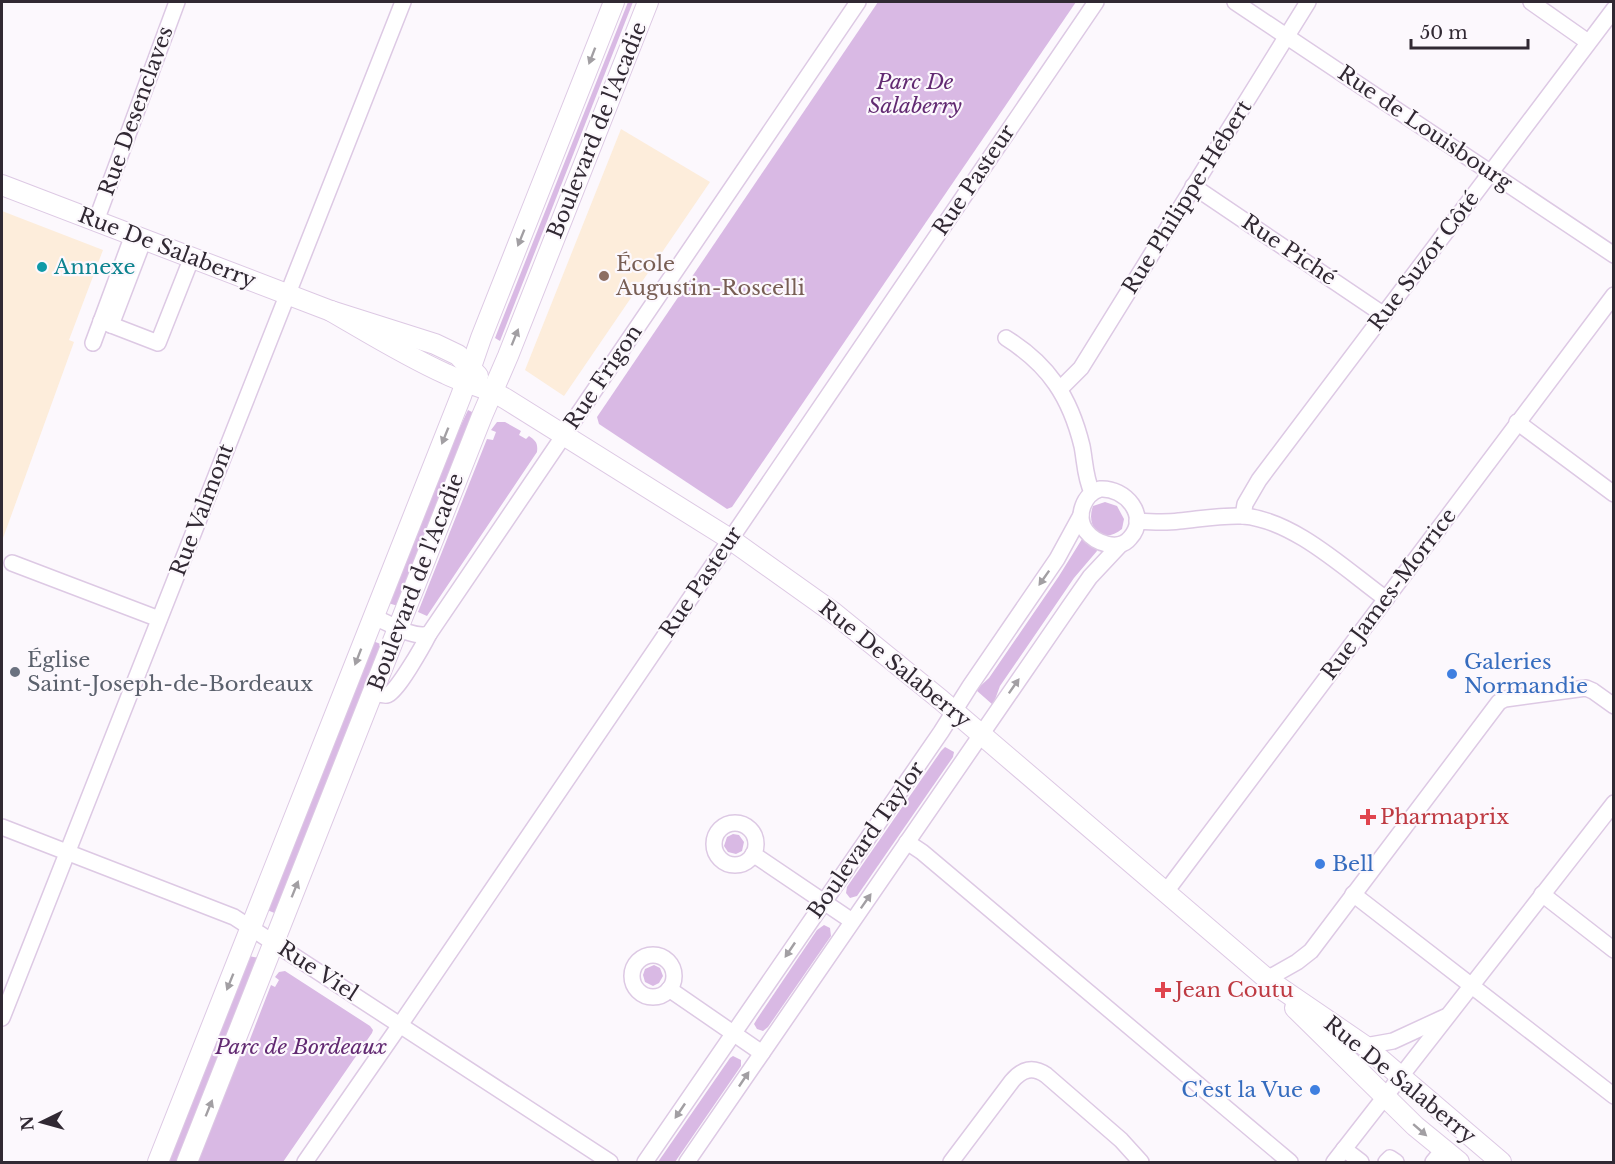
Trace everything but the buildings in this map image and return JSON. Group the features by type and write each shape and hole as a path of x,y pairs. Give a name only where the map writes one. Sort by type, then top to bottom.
{"main road":[{"name":"Boulevard de l'Acadie","path":"158,1162 614,2"},
{"name":"Boulevard de l'Acadie","path":"187,1162 648,2"},
{"name":"Rue De Salaberry","path":"2,185 331,311 435,344 458,356 469,375 492,391 730,539 834,613 954,711 1267,979 1365,1046 1501,1162"},
{"name":"Rue De Salaberry","path":"1267,979 1327,1041 1385,1095 1445,1158"}],"street":[{"name":"Rue Desenclaves","path":"96,221 177,2"},
{"name":"Rue Valmont","path":"2,1018 403,2"},
{"name":"Rue Frigon","path":"373,692 386,696 392,693 418,655 429,634 858,2"},
{"name":"Rue Pasteur","path":"305,1162 1096,2"},
{"name":"Rue de Louisbourg","path":"1235,2 1614,255"},
{"name":"Rue Philippe-Hébert","path":"1060,389 1081,368 1308,2"},
{"path":"1531,2 1588,42"},
{"name":"Rue Suzor Côté","path":"1243,516 1245,504 1259,480 1614,9"},
{"name":"Rue Piché","path":"1193,186 1384,315"},
{"path":"93,343 106,323 139,237"},
{"path":"106,323 158,343 192,257"},
{"name":"Rue James-Morrice","path":"1165,893 1614,295"},
{"path":"1006,338 1036,361 1060,389 1075,420 1092,492"},
{"path":"1517,422 1614,494"},
{"path":"1106,489 1122,495 1133,505 1137,521 1133,536 1120,545 1104,543 1091,536 1083,526 1081,515 1083,504 1092,492 1106,489"},
{"name":"Boulevard Taylor","path":"645,1162 1057,559 1081,515"},
{"path":"1137,521 1167,522 1243,516 1270,523 1304,540 1386,599"},
{"name":"Boulevard Taylor","path":"687,1162 1083,587 1120,545"},
{"path":"12,563 159,619"},
{"path":"374,617 418,635 429,634"},
{"path":"1267,979 1311,951 1501,701 1586,688 1593,690 1614,706"},
{"path":"1334,1162 1614,803"},
{"name":"Rue Viel","path":"2,826 234,917 610,1162"},
{"path":"907,842 922,852 1290,1162"},
{"path":"753,854 852,921"},
{"path":"1353,894 1614,1096"},
{"path":"1542,894 1614,950"},
{"path":"669,989 762,1053"},
{"path":"1365,1046 1393,1041 1448,1015"},
{"path":"951,1162 1012,1081 1020,1072 1029,1070 1038,1070 1047,1075 1121,1140 1141,1162"},
{"path":"1344,1149 1361,1162"},
{"path":"1386,1162 1390,1158 1396,1162"}],"shaded area":[{"name":"École Augustin-Roscelli","path":"621,129 710,182 564,396 525,370"},
{"path":"2,211 103,250 69,340 74,342 2,541"}],"green space":[{"path":"628,2 633,2 500,341 495,338"},
{"name":"Parc De Salaberry","path":"878,2 1076,2 732,507 727,509 599,424 597,417"},
{"path":"468,410 474,413 398,606 388,603 446,457"},
{"path":"497,422 505,422 521,431 519,435 526,439 529,436 537,444 537,452 427,616 418,612 487,439 493,440 496,432 491,430"},
{"path":"1105,502 1117,506 1124,519 1122,529 1115,534 1102,535 1097,532 1091,521 1093,506"},
{"path":"1082,539 1096,547 1097,551 1074,578 1000,686 993,705 976,690 989,678"},
{"path":"373,641 383,645 277,914 267,910"},
{"path":"945,747 954,752 953,757 857,896 850,898 846,893 847,887"},
{"path":"733,834 739,835 744,842 742,851 736,854 728,852 724,846 727,837"},
{"path":"824,925 830,928 831,936 768,1027 763,1031 757,1029 754,1024 757,1019 817,930"},
{"path":"249,956 259,958 179,1162 167,1162"},
{"path":"654,965 660,968 663,976 659,983 653,986 645,982 643,975 645,969"},
{"name":"Parc de Bordeaux","path":"285,971 370,1026 372,1033 283,1162 197,1162 241,1051 245,1052 271,985 275,987 279,980 275,977 279,972"},
{"path":"733,1056 741,1060 741,1066 675,1162 658,1162 730,1058"}],"place":[{"name":"Annexe","path":"42,267"},
{"name":"École Augustin-Roscelli","path":"604,276"},
{"name":"Église Saint-Joseph-de-Bordeaux","path":"15,672"},
{"name":"Galeries Normandie","path":"1452,674"},
{"name":"Pharmaprix","path":"1368,817"},
{"name":"Bell","path":"1320,864"},
{"name":"Jean Coutu","path":"1163,990"},
{"name":"C'est la Vue","path":"1315,1090"}]}
